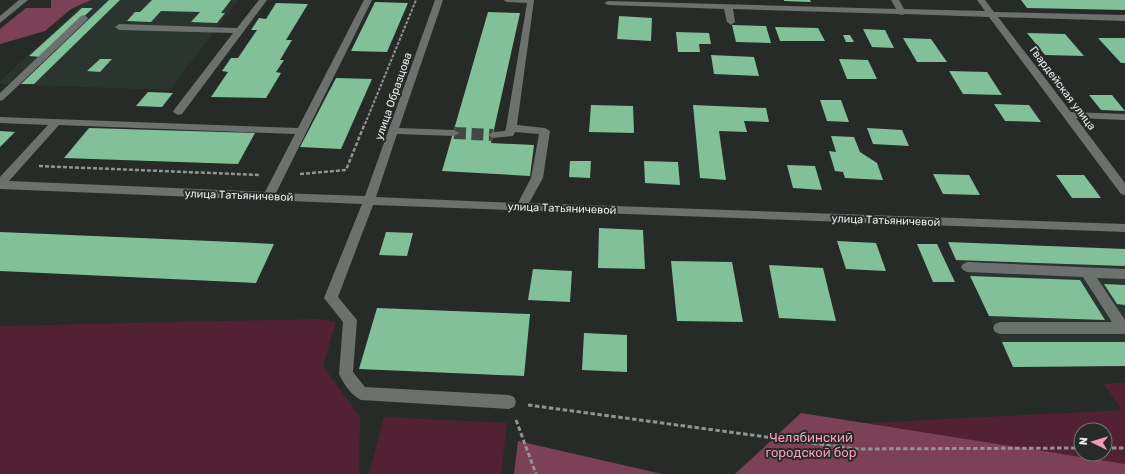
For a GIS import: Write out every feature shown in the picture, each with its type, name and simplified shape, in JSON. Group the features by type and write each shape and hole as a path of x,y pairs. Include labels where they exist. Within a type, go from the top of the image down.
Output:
{"street":[{"path":"0,20 24,0"},
{"path":"178,112 263,0"},
{"path":"269,196 368,0"},
{"name":"улица Образцова","path":"439,0 369,200 331,298 350,320 346,374 361,393 509,402"},
{"path":"493,134 509,134 511,128 532,1 507,0"},
{"path":"895,0 902,13"},
{"name":"Гвардейская улица","path":"981,0 1125,191"},
{"path":"608,3 993,16 1125,18"},
{"path":"728,7 731,22"},
{"path":"0,98 84,18"},
{"path":"119,27 240,31"},
{"path":"1068,115 1125,117"},
{"path":"0,120 302,131"},
{"path":"0,185 56,122"},
{"path":"511,128 545,131 537,178 521,207"},
{"path":"393,131 454,133"},
{"name":"улица Татьяничевой","path":"0,185 521,207 1125,228"},
{"path":"967,267 1125,274"},
{"path":"1087,272 1124,328"},
{"path":"1000,328 1124,328"}],"path":[{"path":"536,474 509,402 856,449 1073,448"},
{"path":"1113,448 1125,448"}],"shaded area":[{"path":"88,0 238,0 170,90 0,84 0,81"},
{"path":"1125,249 1125,366 1013,367 970,276 956,260"}],"green space":[{"path":"51,0 91,0 71,9 45,31 0,44 0,29 26,8 51,8"},
{"path":"317,319 336,322 323,366 360,417 359,474 0,474 0,326"},
{"name":"Челябинский городской бор","path":"1125,382 1125,474 760,474 812,426 1122,410 1104,384"},
{"name":"Челябинский городской бор","path":"801,413 1073,456 1073,462 1112,462 1125,464 1125,474 735,474"},
{"path":"384,417 507,423 501,474 369,474"},
{"path":"518,441 662,474 514,474"}],"building":[{"path":"109,0 120,0 34,84 21,84"},
{"path":"152,0 231,0 221,13 225,13 217,23 191,22 200,12 161,11 151,22 127,21 135,12 140,12"},
{"path":"810,0 811,2 784,1"},
{"path":"1021,0 1125,0 1125,10 1027,8"},
{"path":"375,2 408,3 387,52 351,51"},
{"path":"276,3 308,4 286,40 292,40 280,60 284,60 276,72 281,73 266,98 211,97 228,72 222,71 231,58 238,58 257,30 251,30 259,18 266,19"},
{"path":"82,8 93,8 41,57 29,56"},
{"path":"488,12 520,13 491,143 534,145 530,176 442,171"},
{"path":"619,16 652,18 651,41 617,39"},
{"path":"732,25 766,26 771,43 736,42"},
{"path":"775,27 818,28 825,41 780,41"},
{"path":"863,29 885,30 894,48 872,47"},
{"path":"676,32 709,33 711,44 699,44 700,52 678,52"},
{"path":"1027,33 1065,34 1084,56 1045,55"},
{"path":"843,35 850,35 854,42 846,42"},
{"path":"903,38 931,39 947,62 917,62"},
{"path":"1098,38 1125,38 1125,63 1121,63"},
{"path":"711,55 754,57 759,76 714,74"},
{"path":"100,59 112,59 100,72 87,71"},
{"path":"839,59 868,60 877,79 847,79"},
{"path":"949,71 987,72 1002,95 963,94"},
{"path":"336,78 372,79 341,149 300,147"},
{"path":"148,92 173,93 162,107 136,106"},
{"path":"1089,95 1112,95 1125,111 1101,110"},
{"path":"820,100 841,100 849,122 827,121"},
{"path":"994,104 1029,105 1041,122 1005,121"},
{"path":"591,105 633,106 634,133 589,132"},
{"path":"693,105 766,108 769,122 744,121 747,132 719,131 726,180 700,178"},
{"path":"89,128 255,133 238,164 64,158"},
{"path":"867,128 902,130 909,146 873,144"},
{"path":"0,131 15,132 0,147"},
{"path":"831,136 854,137 860,152 877,163 883,180 845,178 843,172 835,171 829,151 836,152"},
{"path":"570,161 591,161 590,178 569,177"},
{"path":"644,161 678,162 680,185 645,183"},
{"path":"787,165 815,166 822,190 793,188"},
{"path":"933,174 969,175 980,195 943,194"},
{"path":"1056,175 1084,175 1101,198 1072,198"},
{"path":"599,228 643,230 645,269 598,268"},
{"path":"0,232 274,244 256,283 0,271"},
{"path":"386,232 413,233 407,256 379,255"},
{"path":"837,241 876,243 886,271 846,269"},
{"path":"948,242 1125,249 1125,266 956,260"},
{"path":"917,244 937,244 955,282 933,282"},
{"path":"671,261 732,262 743,322 677,321"},
{"path":"769,265 823,268 836,321 779,318"},
{"path":"533,269 572,271 570,302 528,300"},
{"path":"970,276 1080,280 1105,320 989,316"},
{"path":"1104,284 1125,285 1125,305 1117,304"},
{"path":"377,308 530,314 524,376 359,369"},
{"path":"584,333 627,335 627,372 582,370"},
{"path":"1002,342 1125,342 1125,366 1013,367"}],"tunnel":[{"path":"454,133 493,135"}]}
